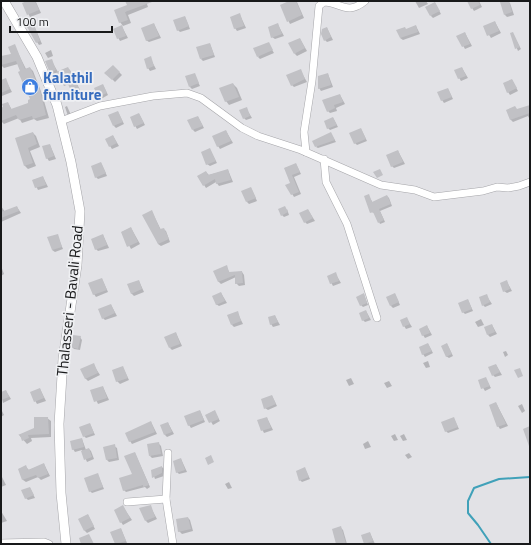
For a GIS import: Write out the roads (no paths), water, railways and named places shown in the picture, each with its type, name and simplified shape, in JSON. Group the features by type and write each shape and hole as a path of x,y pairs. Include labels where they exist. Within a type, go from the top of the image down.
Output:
{"main road":[{"name":"Thalasseri - Bavali Road","path":"4,1 37,57 57,105 71,162 80,211 77,265 63,359 59,424 61,493 66,544"}],"street":[{"path":"306,152 304,132 312,81 319,6 324,2 330,2 337,6 349,8 364,1"},
{"path":"61,121 100,106 153,96 187,93 201,98 242,128 258,136 324,159 381,185 414,190 434,197 483,191 497,187 508,188 530,182"},
{"path":"324,159 326,182 347,224 377,318"},
{"path":"168,453 166,499 173,544"},
{"path":"127,502 166,499"},
{"path":"1,543 44,542 49,544"}],"waterway":[{"path":"491,544 468,513 468,501 474,488 499,479 530,477"}],"place":[{"name":"Kalathil furniture","path":"30,87"}]}
